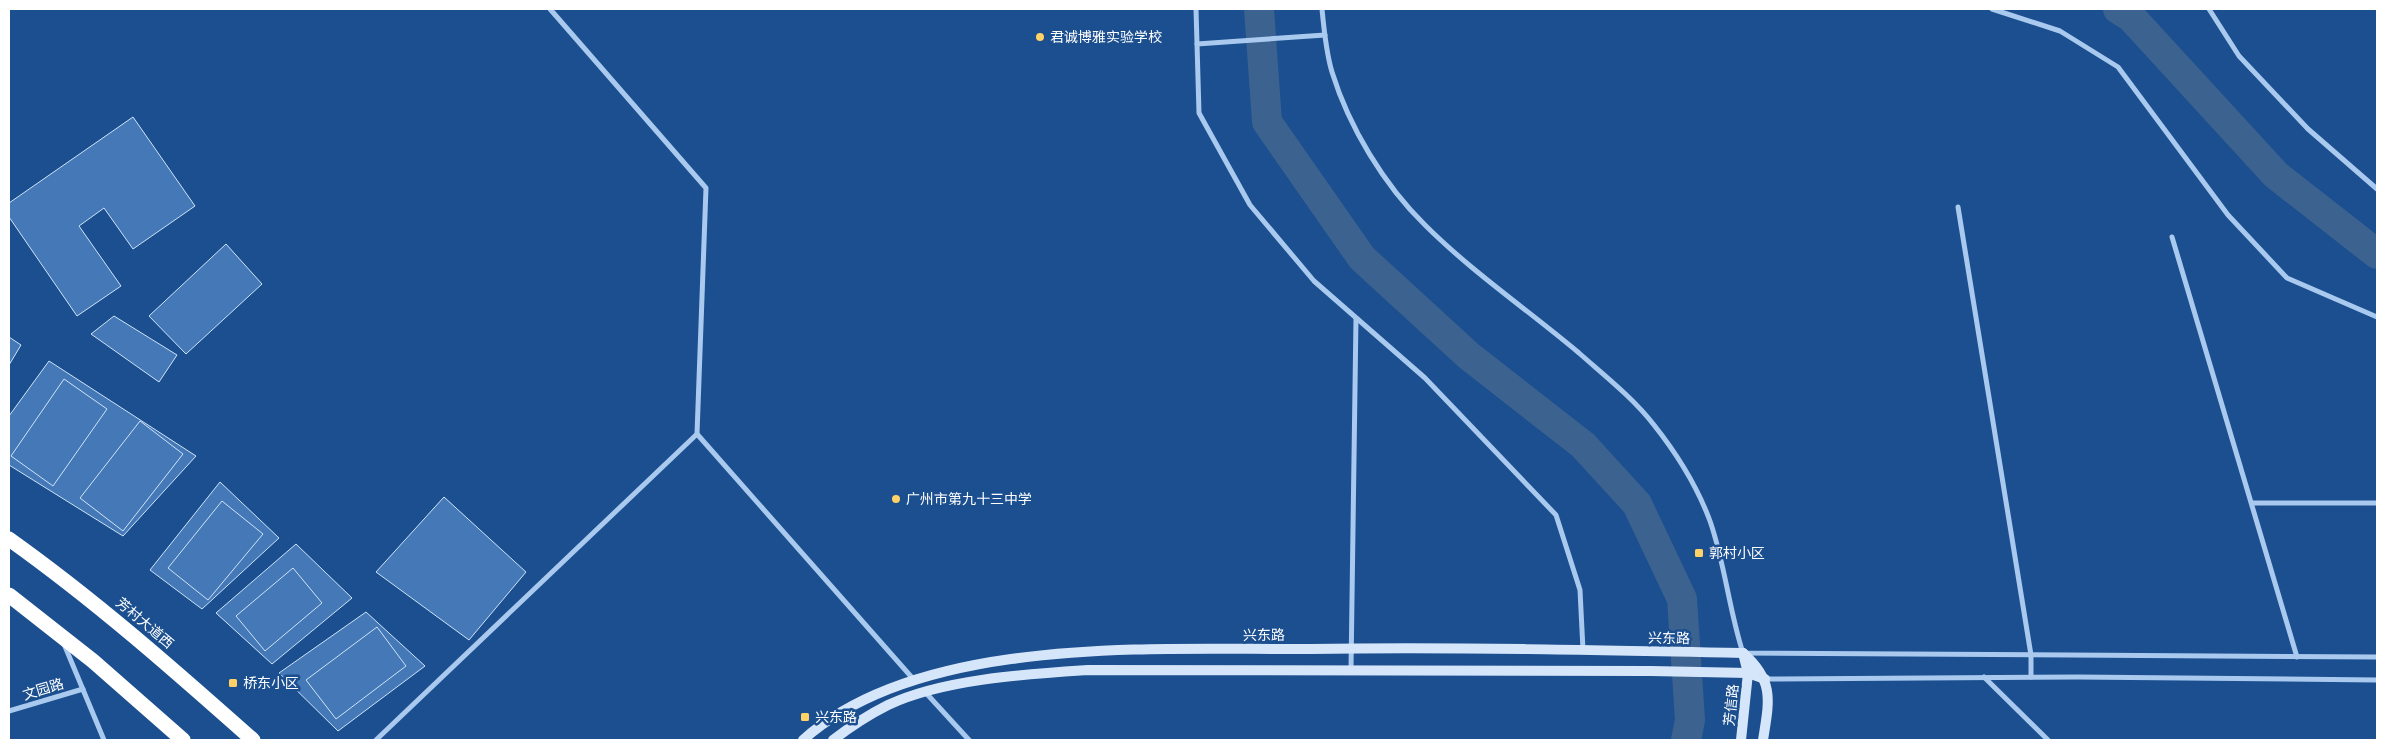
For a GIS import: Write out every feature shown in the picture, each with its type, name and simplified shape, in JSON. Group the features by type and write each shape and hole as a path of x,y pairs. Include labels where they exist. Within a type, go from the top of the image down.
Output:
{"highway":[{"name":"芳村大道西","path":"9,539 56,572 138,638 253,740"},
{"path":"9,596 100,667 184,740"}],"street":[{"path":"550,9 706,188 697,434 915,681"},
{"path":"1196,9 1200,112 1250,205 1314,281 1425,378 1556,515 1580,590 1584,651"},
{"path":"1322,9 1332,72 1357,129 1384,174 1406,204 1446,244 1625,394 1653,424 1689,475 1710,522 1731,613 1748,673"},
{"path":"1992,9 2060,31 2118,67 2228,215 2287,278 2377,318"},
{"path":"2212,10 2239,56 2308,130 2377,189"},
{"path":"1197,44 1325,35"},
{"path":"1958,207 2031,655 2031,677"},
{"path":"2172,237 2297,657"},
{"path":"1351,669 1356,318"},
{"path":"376,740 697,434"},
{"path":"2252,503 2377,503"},
{"path":"61,636 104,740"},
{"name":"兴东路","path":"803,740 852,705 877,693 915,681 1010,659 1049,655 1145,650 1351,648 1743,653"},
{"path":"1743,653 2377,657"},
{"path":"1743,653 1758,667 1765,679 1768,708 1763,740"},
{"path":"832,740 856,722 889,705 926,693 1017,675 1088,670 1651,671 1748,673 1765,679 2031,677 2377,680"},
{"name":"芳信路","path":"1741,740 1748,673"},
{"path":"1984,677 2048,740"},
{"name":"文园路","path":"9,711 83,689"},
{"path":"926,693 969,740"}],"building":[{"path":"133,117 195,206 133,249 104,208 79,226 121,286 77,316 9,217 9,203"},
{"path":"226,244 262,284 186,354 149,316"},
{"path":"114,316 177,355 159,382 91,334"},
{"path":"9,337 21,345 9,365"},
{"path":"49,361 196,456 123,536 9,465 9,416"},
{"path":"64,379 107,409 53,486 11,456"},
{"path":"140,421 183,454 123,531 80,498"},
{"path":"220,482 279,538 202,609 150,570"},
{"path":"444,497 526,572 469,640 376,572"},
{"path":"222,501 263,534 208,600 168,568"},
{"path":"296,544 352,598 272,664 216,613"},
{"path":"293,568 322,603 265,651 236,616"},
{"path":"366,612 425,666 338,731 279,673"},
{"path":"377,627 406,666 336,719 306,680"}],"waterway":[{"path":"1259,9 1267,122 1362,258 1469,356 1583,445 1637,504 1682,599 1690,720 1686,740"},
{"path":"2118,9 2131,17 2276,175 2377,254"}],"place":[{"name":"君诚博雅实验学校","path":"1040,37"},
{"name":"广州市第九十三中学","path":"896,499"},
{"name":"郭村小区","path":"1699,553"},
{"name":"桥东小区","path":"233,683"},
{"name":"兴东路","path":"805,717"}]}
